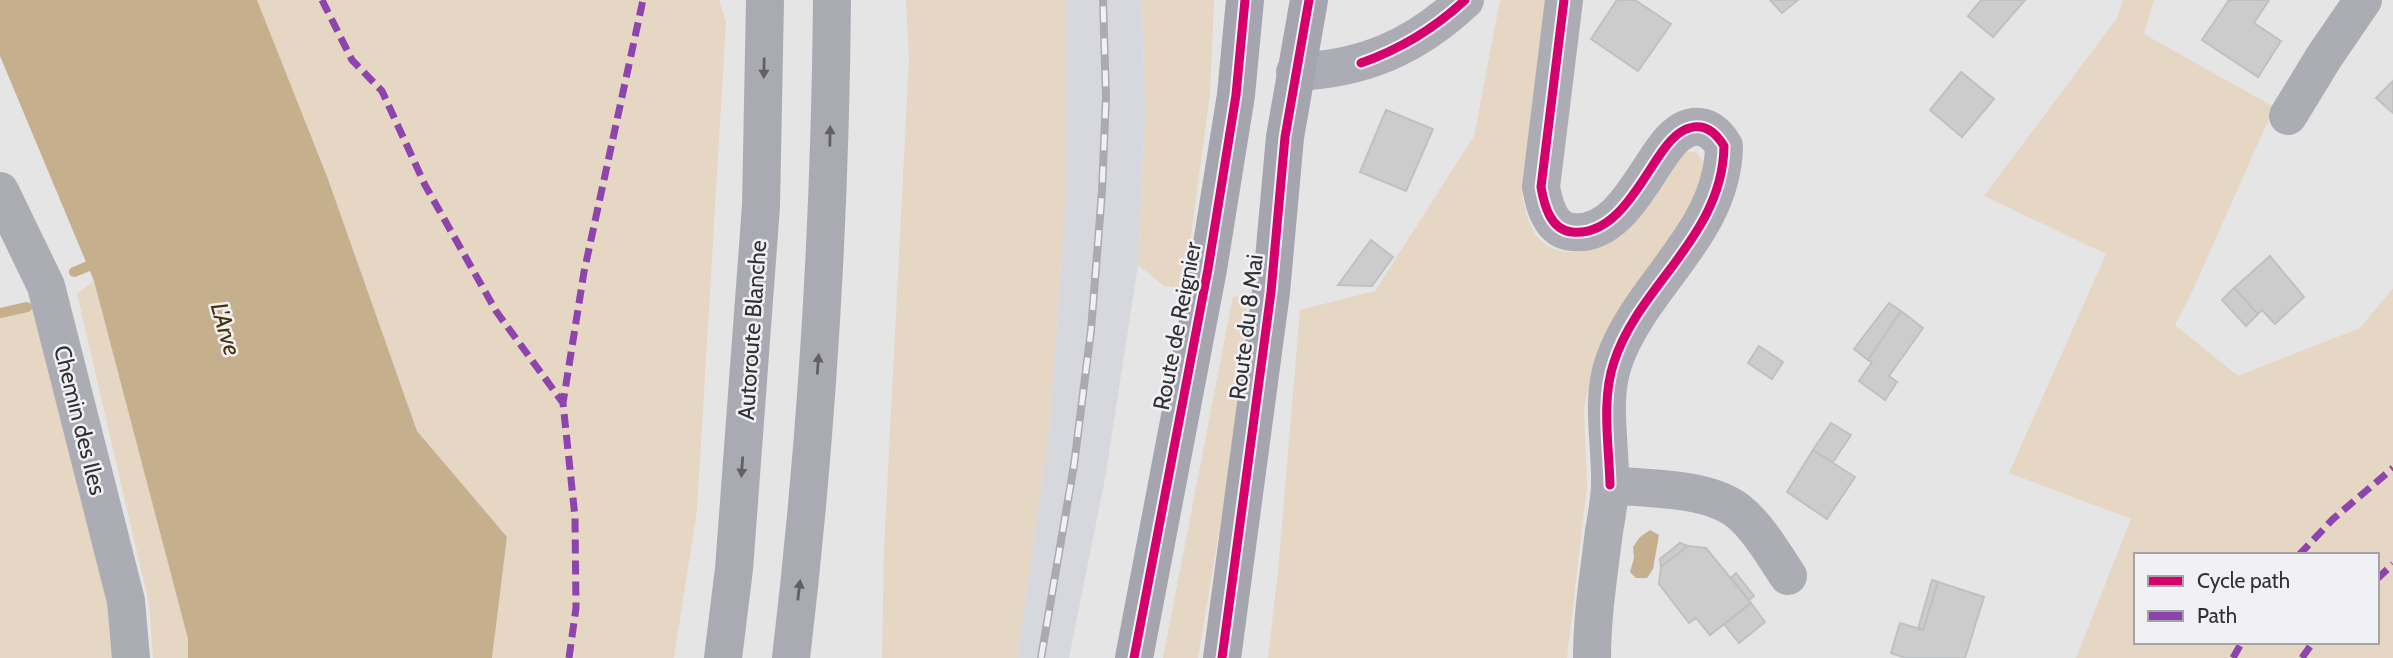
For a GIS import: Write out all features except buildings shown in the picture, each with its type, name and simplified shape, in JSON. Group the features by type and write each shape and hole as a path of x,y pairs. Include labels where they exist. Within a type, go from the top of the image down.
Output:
{"highway":[{"name":"Autoroute Blanche","path":"723,658 734,569 761,205 765,0"},
{"path":"791,658 809,481 828,222 832,0"}],"main road":[{"name":"Route de Reignier","path":"1134,658 1215,229 1236,95 1245,0"},
{"name":"Route du 8 Mai","path":"1222,658 1269,316 1285,137 1309,0"}],"street":[{"path":"1295,72 1347,67 1388,53 1432,28 1465,0"},
{"path":"1564,0 1541,187 1547,209 1557,225 1566,232 1586,232 1610,220 1643,184 1664,148 1689,127 1701,127 1711,131 1724,146 1720,179 1705,216 1686,249 1643,308 1614,361 1608,411 1611,485 1592,626 1592,658"},
{"path":"2288,116 2363,0"},
{"name":"Chemin des Iles","path":"0,191 46,286 126,601 131,658"},
{"path":"1611,485 1697,494 1737,510 1756,528 1788,576"}],"shaded area":[{"path":"257,0 719,0 726,22 697,510 674,658 492,658 507,537 417,431 328,179"},
{"path":"906,0 1065,0 1065,202 1050,422 1017,658 882,658 884,548 909,59"},
{"path":"1065,0 1142,0 1145,114 1138,265 1105,479 1069,658 1017,658 1050,422 1065,202"},
{"path":"1142,0 1214,0 1210,94 1184,288 1164,286 1138,265 1145,114"},
{"path":"1500,0 1548,0 1522,197 1527,218 1536,235 1544,243 1552,248 1573,252 1605,243 1684,152 1696,152 1705,164 1697,194 1596,356 1584,408 1587,486 1567,658 1268,658 1300,310 1375,291 1474,136"},
{"path":"2123,0 2154,0 2144,34 2274,107 2175,325 2238,376 2360,328 2393,288 2393,658 2076,658 2131,519 2009,473 2106,254 1984,196 2117,18"},
{"path":"94,281 188,639 188,658 153,658 149,604 77,294"},
{"path":"1233,296 1248,299 1232,455 1198,658 1163,658"},
{"path":"35,303 111,594 115,658 0,658 0,311"}],"water":[{"name":"L'Arve","path":"0,0 257,0 328,179 417,431 507,537 492,658 188,658 188,639 94,281 0,56"},
{"path":"1650,530 1659,535 1653,569 1647,578 1636,578 1630,572 1634,558 1633,547 1640,537"}],"waterway":[{"path":"74,272 101,261"},
{"path":"0,313 27,307"}],"railway":[{"path":"1041,658 1074,465 1091,330 1106,97 1103,0"}],"marked path":[{"path":"322,0 352,60 382,91 425,185 496,311 563,403"},
{"path":"569,658 576,608 575,517 563,403 584,272 643,0"},
{"path":"2301,553 2333,519 2393,468"},
{"path":"2379,577 2393,564"},
{"path":"2233,658 2241,644"},
{"path":"2302,658 2312,644"}],"cycle path":[{"path":"1134,658 1208,269 1236,95 1245,0"},
{"path":"1222,658 1271,292 1285,137 1309,0"},
{"path":"1361,63 1416,37 1465,0"},
{"path":"1564,0 1541,187 1546,208 1558,227 1572,232 1588,231 1615,216 1671,140 1686,129 1702,127 1710,130 1724,146 1720,178 1710,207 1695,234 1641,309 1614,362 1607,407 1610,485"}]}
